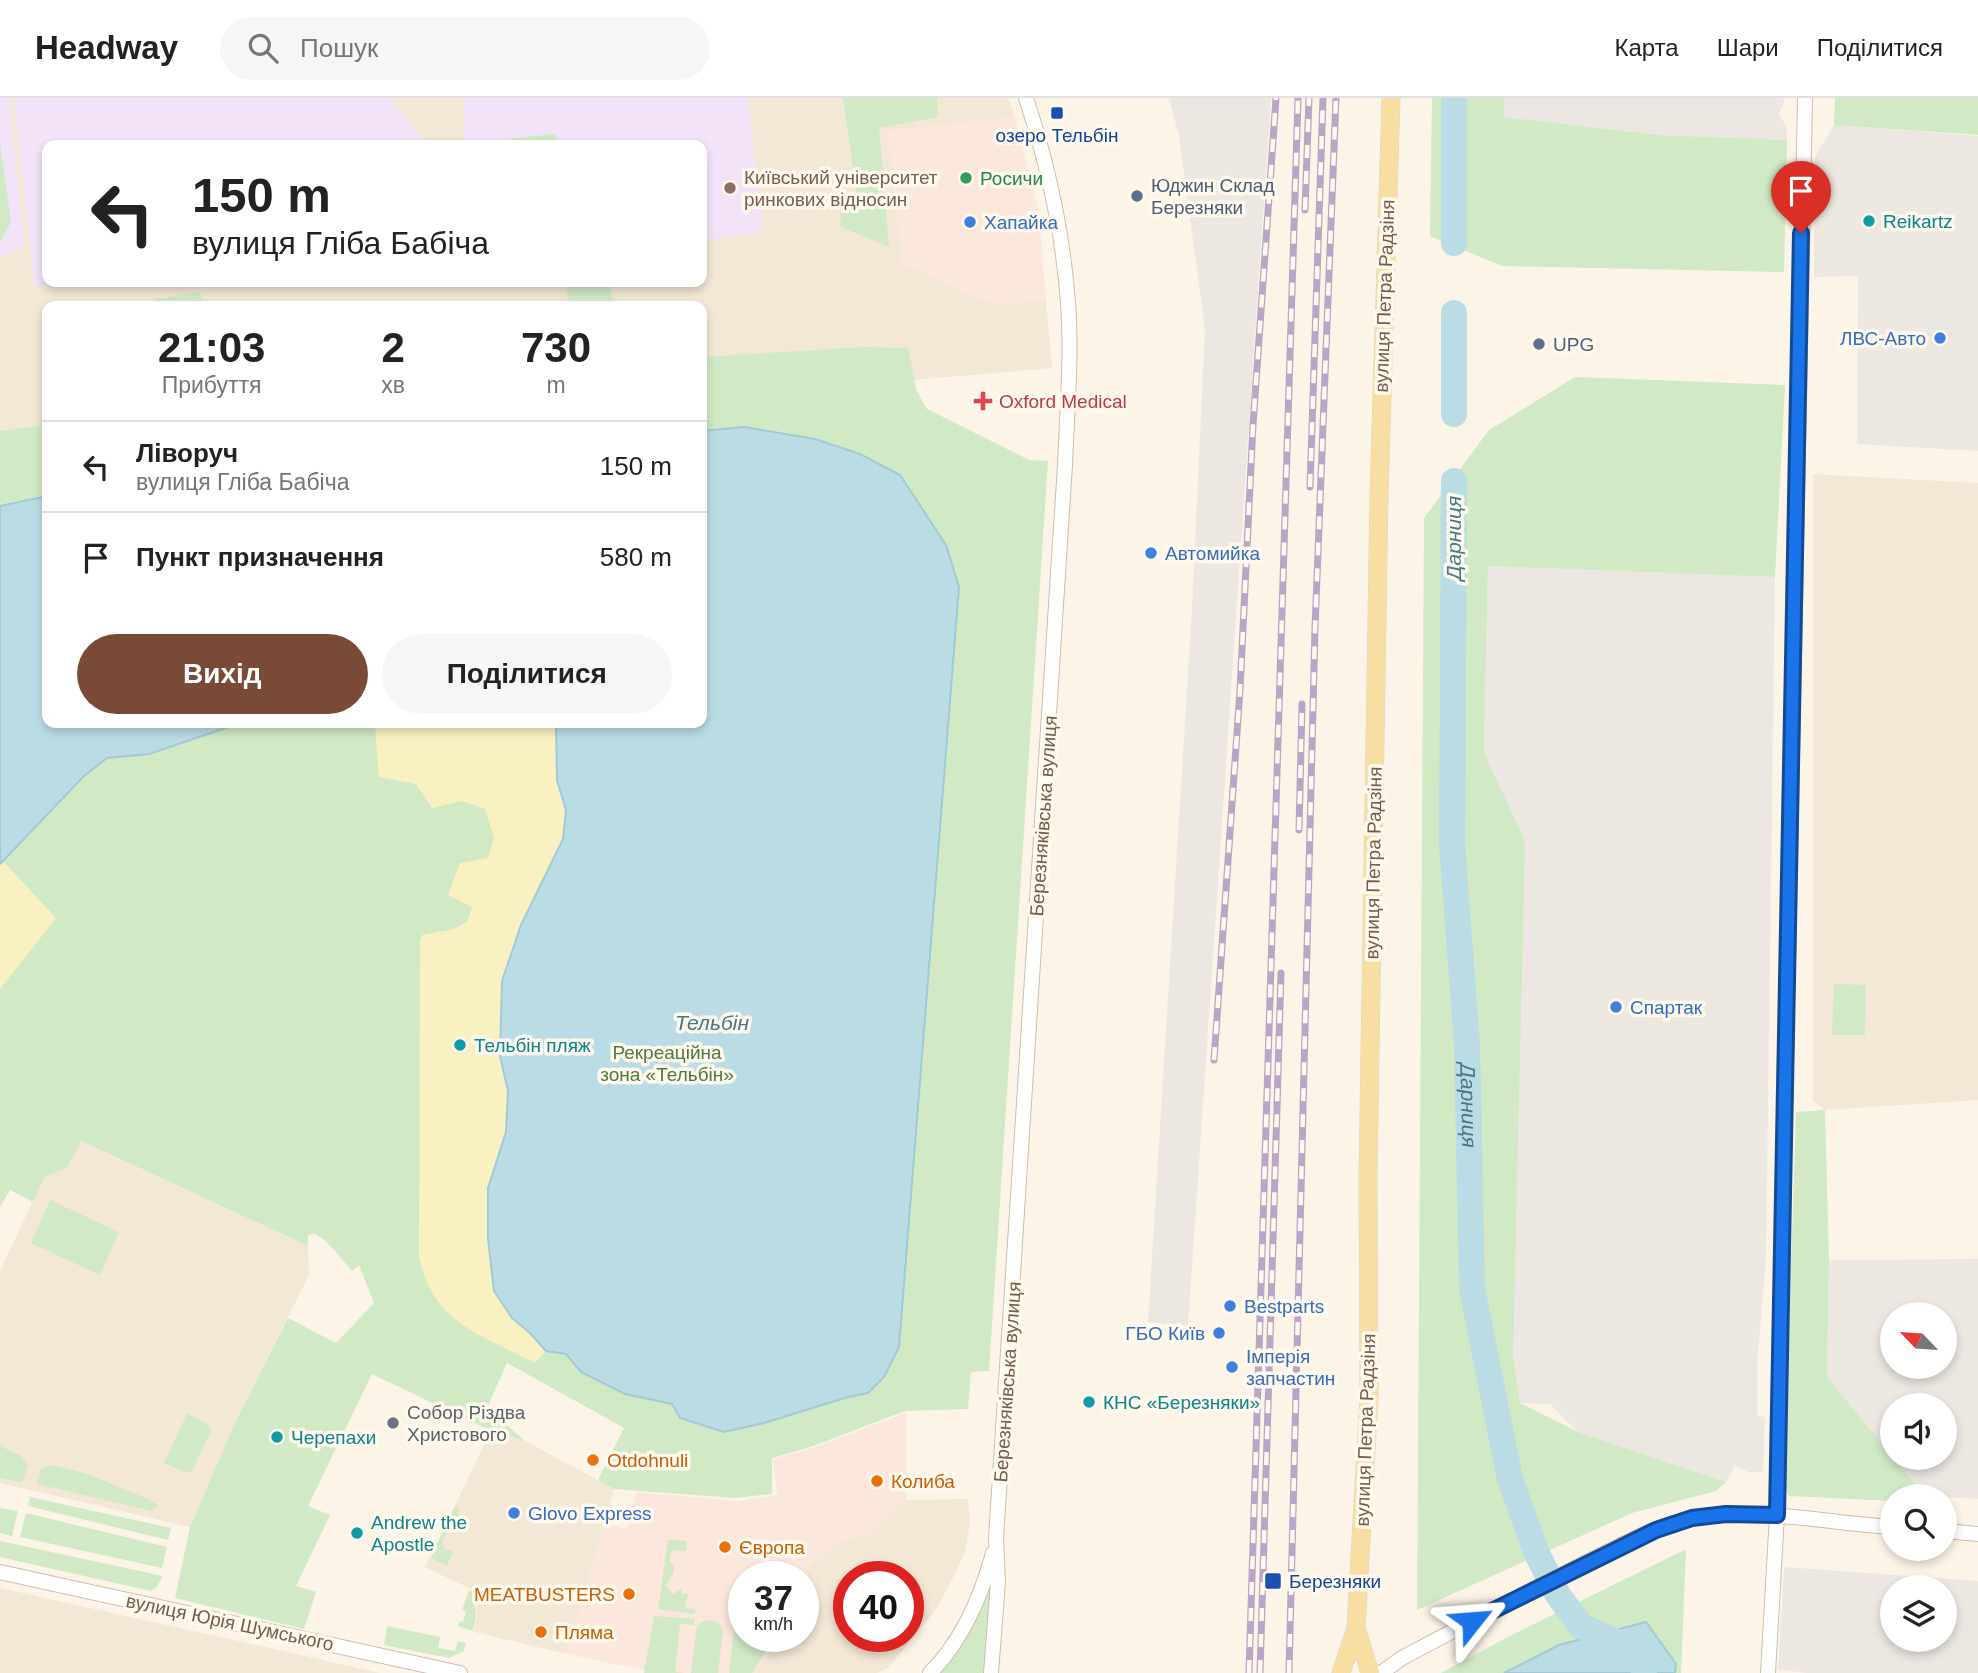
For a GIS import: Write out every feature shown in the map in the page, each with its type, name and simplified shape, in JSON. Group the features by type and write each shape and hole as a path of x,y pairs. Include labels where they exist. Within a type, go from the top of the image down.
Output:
{"main road":[{"name":"вулиця Петра Радзіня","path":"1341,1673 1356,1628 1369,1397 1368,1176 1378,495 1391,98"},
{"name":"вулиця Петра Радзіня","path":"1356,1628 1370,1673"}],"street":[{"name":"Березняківська вулиця","path":"991,1673 998,1582 996,1538 1063,488 1069,345 1069,306 1059,219 1026,98"},
{"path":"1768,1673 1777,1515 1805,98"},
{"path":"1381,1673 1402,1658 1595,1558 1656,1530 1692,1518 1726,1514 1777,1515 1880,1526"},
{"path":"1957,1532 1978,1534"},
{"name":"Березняківська вулиця","path":"930,1673 955,1643 976,1603 996,1538"},
{"name":"вулиця Юрія Шумського","path":"0,1572 460,1673"}],"shaded area":[{"path":"0,98 1008,98 1015,117 887,131 903,263 994,304 1046,300 1052,368 707,398 707,301 42,301 42,455 0,460"},
{"path":"0,98 10,98 24,247 0,257"},
{"path":"14,98 390,98 424,140 42,140 42,285 34,286"},
{"name":"Київський університет ринкових відносин","path":"464,98 748,98 763,232 707,240 707,140 464,139"},
{"path":"1169,98 1271,98 1188,1326 1148,1322 1192,608 1205,329 1179,136"},
{"path":"1504,98 1785,98 1779,114 1787,128 1787,140 1659,135 1504,117"},
{"path":"1015,117 1039,212 1046,300 994,304 903,263 887,131"},
{"path":"1834,125 1978,136 1978,451 1857,444 1858,276 1814,277 1815,157"},
{"path":"1813,474 1978,483 1978,1100 1825,1110 1813,1101"},
{"path":"1488,566 1775,577 1766,1257 1757,1364 1757,1416 1765,1417 1763,1472 1748,1472 1735,1465 1726,1482 1578,1432 1550,1404 1520,1403 1513,1355 1484,753"},
{"path":"80,1141 308,1246 309,1275 234,1425 190,1527 0,1483 0,1271 45,1175 67,1168"},
{"path":"1978,1259 1978,1499 1957,1498 1957,1484 1915,1484 1904,1470 1957,1470 1957,1393 1880,1393 1880,1441 1827,1377 1829,1260"},
{"path":"906,1413 906,1500 869,1535 840,1541 815,1561 728,1561 728,1652 768,1652 756,1673 657,1673 567,1654 604,1523 626,1529 636,1492 738,1501 777,1495 773,1459 810,1449"},
{"path":"491,1431 524,1440 614,1489 567,1654 474,1632 477,1616 475,1591 425,1567"},
{"path":"968,1499 970,1522 965,1552 935,1611 924,1624 924,1561 833,1561 833,1652 901,1652 889,1667 877,1673 756,1673 768,1652 819,1652 819,1561 815,1561 840,1541 869,1535 906,1500"},
{"path":"1784,1567 1895,1575 1880,1575 1880,1652 1957,1652 1957,1579 1978,1581 1978,1673 1806,1673 1778,1669"},
{"path":"0,1588 292,1653 380,1673 0,1673"}],"green space":[{"path":"843,98 937,98 938,117 879,128 889,247 841,227 840,213 859,207"},
{"path":"1432,98 1504,98 1504,117 1659,135 1787,140 1784,272 1502,266 1430,236"},
{"path":"1835,98 1978,98 1978,135 1834,125"},
{"path":"555,134 556,140 510,140"},
{"path":"0,143 11,222 0,242"},
{"path":"567,287 611,287 612,301 568,301"},
{"path":"200,292 202,301 153,301"},
{"name":"Рекреаційна зона «Тельбін»","path":"862,347 908,348 916,389 927,409 1029,460 1048,461 989,1371 971,1372 968,1409 905,1411 808,1448 772,1458 772,1494 735,1498 614,1489 598,1480 624,1428 507,1363 487,1408 524,1440 491,1431 372,1374 308,1506 330,1515 296,1586 316,1592 304,1629 175,1598 190,1527 234,1425 288,1318 336,1343 374,1303 359,1265 352,1271 326,1241 315,1234 308,1235 308,1246 81,1141 67,1168 45,1176 33,1202 10,1190 0,1207 0,431 42,426 42,728 707,728 707,357"},
{"path":"1575,377 1785,385 1775,577 1488,566 1484,753 1525,841 1513,1355 1520,1403 1578,1432 1726,1482 1716,1491 1632,1513 1417,1610 1424,518 1489,430"},
{"path":"1834,984 1866,985 1865,1035 1832,1035"},
{"path":"1825,1110 1829,1260 1827,1377 1880,1441 1880,1470 1904,1470 1915,1484 1880,1484 1880,1500 1789,1496 1784,1488 1796,1112"},
{"path":"50,1200 119,1232 100,1275 31,1243"},
{"path":"187,1414 208,1424 211,1430 192,1471 186,1473 164,1463"},
{"path":"0,1446 21,1456 28,1465 22,1483 0,1478"},
{"path":"52,1465 87,1474 158,1505 152,1511 37,1484 41,1469"},
{"path":"30,1497 171,1528 168,1540 28,1506"},
{"path":"456,1505 459,1508 457,1529 449,1531 442,1539 444,1549 453,1551 447,1566 431,1558"},
{"path":"0,1508 18,1511 12,1536 0,1533"},
{"path":"26,1513 167,1547 162,1568 20,1537"},
{"path":"668,1540 687,1541 686,1551 675,1550 671,1553 669,1561 674,1565 674,1572 666,1585 673,1594 681,1589 682,1594 688,1594 685,1608 696,1609 694,1614 658,1609"},
{"path":"0,1541 163,1576 151,1591 0,1557"},
{"path":"1686,1549 1681,1673 1675,1673 1676,1664 1559,1645 1504,1673 1441,1673 1508,1637"},
{"path":"989,1588 993,1588 986,1673 939,1673"},
{"path":"469,1590 473,1592 476,1616 473,1631 458,1626 460,1621 463,1622 466,1612 462,1610"},
{"path":"654,1616 695,1619 694,1625 680,1624 675,1672 685,1673 644,1673"},
{"path":"705,1620 718,1622 723,1630 718,1673 691,1673 697,1626"},
{"path":"387,1626 440,1637 438,1648 455,1651 458,1641 466,1643 464,1651 449,1658 384,1645"},
{"path":"731,1652 765,1652 752,1673 729,1673"}],"sand":[{"name":"Тельбін пляж","path":"375,728 556,728 557,780 566,810 563,839 550,864 501,1034 500,1056 508,1091 506,1132 488,1188 488,1239 512,1318 546,1351 535,1363 461,1324 435,1297 425,1278 419,1256 420,942 422,935 454,929 467,922 472,907 448,895 460,863 488,858 494,838 485,809 462,801 432,808 416,784 379,777"},
{"path":"3,861 56,918 0,989 0,864"}],"water":[{"name":"Тельбін","path":"744,427 815,439 860,454 900,475 946,545 959,587 899,1347 884,1377 868,1393 724,1432 680,1418 672,1404 625,1394 581,1372 566,1354 546,1351 512,1318 494,1291 488,1239 488,1188 506,1132 508,1091 500,1056 502,981 521,925 563,839 566,810 557,780 556,728 707,728 707,431"},
{"path":"42,497 42,728 225,728 149,754 107,758 84,776 0,864 0,506"},
{"path":"1646,1622 1676,1664 1675,1673 1504,1673 1559,1645"}],"waterway":[{"name":"Дарниця","path":"1454,98 1454,243"},
{"name":"Дарниця","path":"1454,313 1454,414"},
{"name":"Дарниця","path":"1454,481 1452,844 1467,1045 1472,1288 1510,1479 1537,1554 1558,1595 1581,1626 1622,1645 1643,1665 1644,1673"}],"railway":[{"path":"1214,1060 1240,690 1253,425 1276,98"},
{"path":"1249,1673 1298,98"},
{"path":"1305,210 1309,98"},
{"path":"1310,487 1323,98"},
{"path":"1289,1673 1315,628 1336,98"},
{"path":"1299,830 1302,704"},
{"path":"1260,1673 1281,973"}],"place":[{"name":"озеро Тельбін","path":"1057,113"},
{"name":"Росичи","path":"966,178"},
{"name":"Київський університет ринкових відносин","path":"730,188"},
{"name":"Юджин Склад Березняки","path":"1137,196"},
{"name":"Reikartz","path":"1869,221"},
{"name":"Хапайка","path":"970,222"},
{"name":"ЛВС-Авто","path":"1940,338"},
{"name":"UPG","path":"1539,344"},
{"name":"Oxford Medical","path":"983,401"},
{"name":"Автомийка","path":"1151,553"},
{"name":"Спартак","path":"1616,1007"},
{"name":"Тельбін пляж","path":"460,1045"},
{"name":"Bestparts","path":"1230,1306"},
{"name":"ГБО Київ","path":"1219,1333"},
{"name":"Імперія запчастин","path":"1232,1367"},
{"name":"КНС «Березняки»","path":"1089,1402"},
{"name":"Собор Різдва Христового","path":"393,1423"},
{"name":"Черепахи","path":"277,1437"},
{"name":"Otdohnuli","path":"593,1460"},
{"name":"Колиба","path":"877,1481"},
{"name":"Glovo Express","path":"514,1513"},
{"name":"Andrew the Apostle","path":"357,1533"},
{"name":"Європа","path":"725,1547"},
{"name":"Березняки","path":"1273,1581"},
{"name":"MEATBUSTERS","path":"629,1594"},
{"name":"Пляма","path":"541,1632"}],"route":[{"path":"1472,1621 1656,1530 1692,1518 1726,1514 1777,1515 1801,233"}]}
